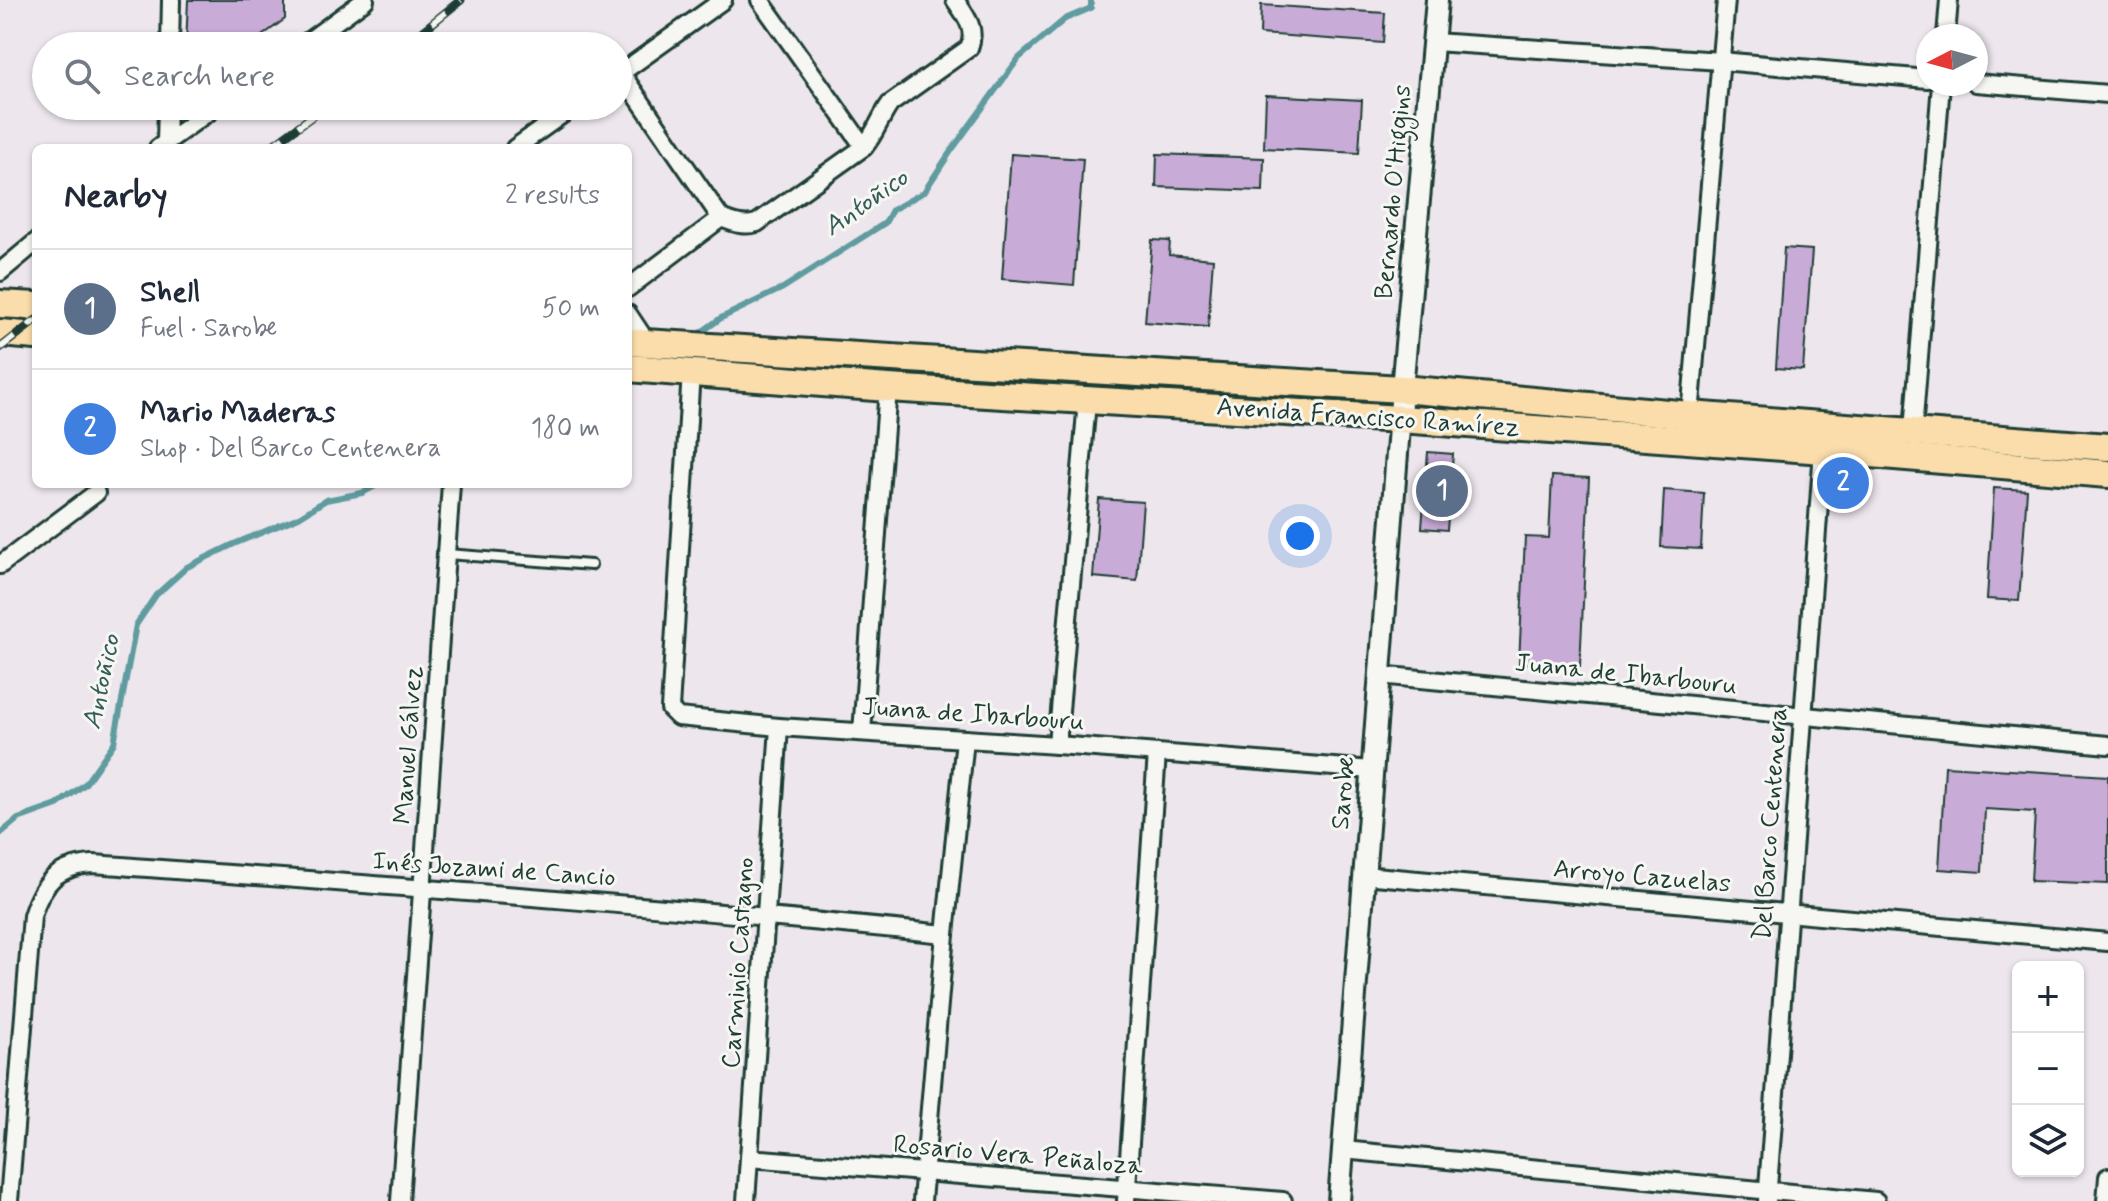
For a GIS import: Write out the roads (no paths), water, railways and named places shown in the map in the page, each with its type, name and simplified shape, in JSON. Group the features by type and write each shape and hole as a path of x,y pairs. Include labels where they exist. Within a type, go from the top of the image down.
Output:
{"main road":[{"path":"0,304 32,306"},
{"path":"0,333 32,336"},
{"name":"Avenida Francisco Ramírez","path":"638,343 1402,389 2108,447"},
{"name":"Avenida Francisco Ramírez","path":"632,368 888,388 1400,419 2108,474"}],"street":[{"path":"170,32 171,0"},
{"path":"321,32 365,0"},
{"path":"632,65 723,0"},
{"path":"760,0 864,147"},
{"name":"Bernardo O'Higgins","path":"1402,389 1437,0"},
{"path":"1690,415 1726,0"},
{"path":"1947,24 1949,0"},
{"path":"632,92 721,218 737,224 757,223 864,147 890,104 969,48 974,36 960,2"},
{"path":"1434,42 1721,61 1916,78"},
{"path":"1988,84 2108,94"},
{"path":"1913,431 1940,96"},
{"path":"162,144 165,120"},
{"path":"163,144 197,120"},
{"path":"521,144 554,120"},
{"path":"632,285 721,218"},
{"path":"0,272 32,245"},
{"name":"Juana de Ibarbouru","path":"691,372 670,709 678,717 1372,770"},
{"path":"862,732 888,388"},
{"name":"Sarobe","path":"1339,1201 1402,389"},
{"path":"1057,745 1087,401"},
{"name":"Del Barco Centenera","path":"1767,1196 1823,450"},
{"name":"Manuel Gálvez","path":"400,1201 451,488"},
{"path":"0,565 96,493"},
{"name":"Juana de Ibarbouru","path":"1379,675 2108,745"},
{"name":"Carminio Castagno","path":"746,1201 779,727"},
{"path":"922,1201 965,739"},
{"path":"1127,1195 1157,753"},
{"name":"Inés Jozami de Cancio","path":"9,1201 32,916 46,884 74,865 767,916 945,934"},
{"name":"Arroyo Cazuelas","path":"1363,875 2108,942"},
{"path":"1343,1150 1767,1196 1876,1201"},
{"name":"Rosario Vera Peñaloza","path":"749,1158 1127,1195 1283,1201"},
{"path":"2106,1201 2108,1177"}],"lane":[{"path":"447,554 591,565"}],"waterway":[{"name":"Antoñico","path":"696,336 721,318 783,288 885,223 892,210 924,192 1019,58 1065,19 1091,8 1091,0"},
{"name":"Antoñico","path":"0,834 18,819 57,805 85,784 114,743 136,625 156,595 187,567 299,517 326,500 362,493 371,488"}],"railway":[{"path":"421,32 461,0"},
{"path":"274,144 307,120"},
{"path":"0,348 32,323"}],"place":[{"name":"Mario Maderas","path":"1843,483"},
{"name":"Shell","path":"1442,491"}]}
